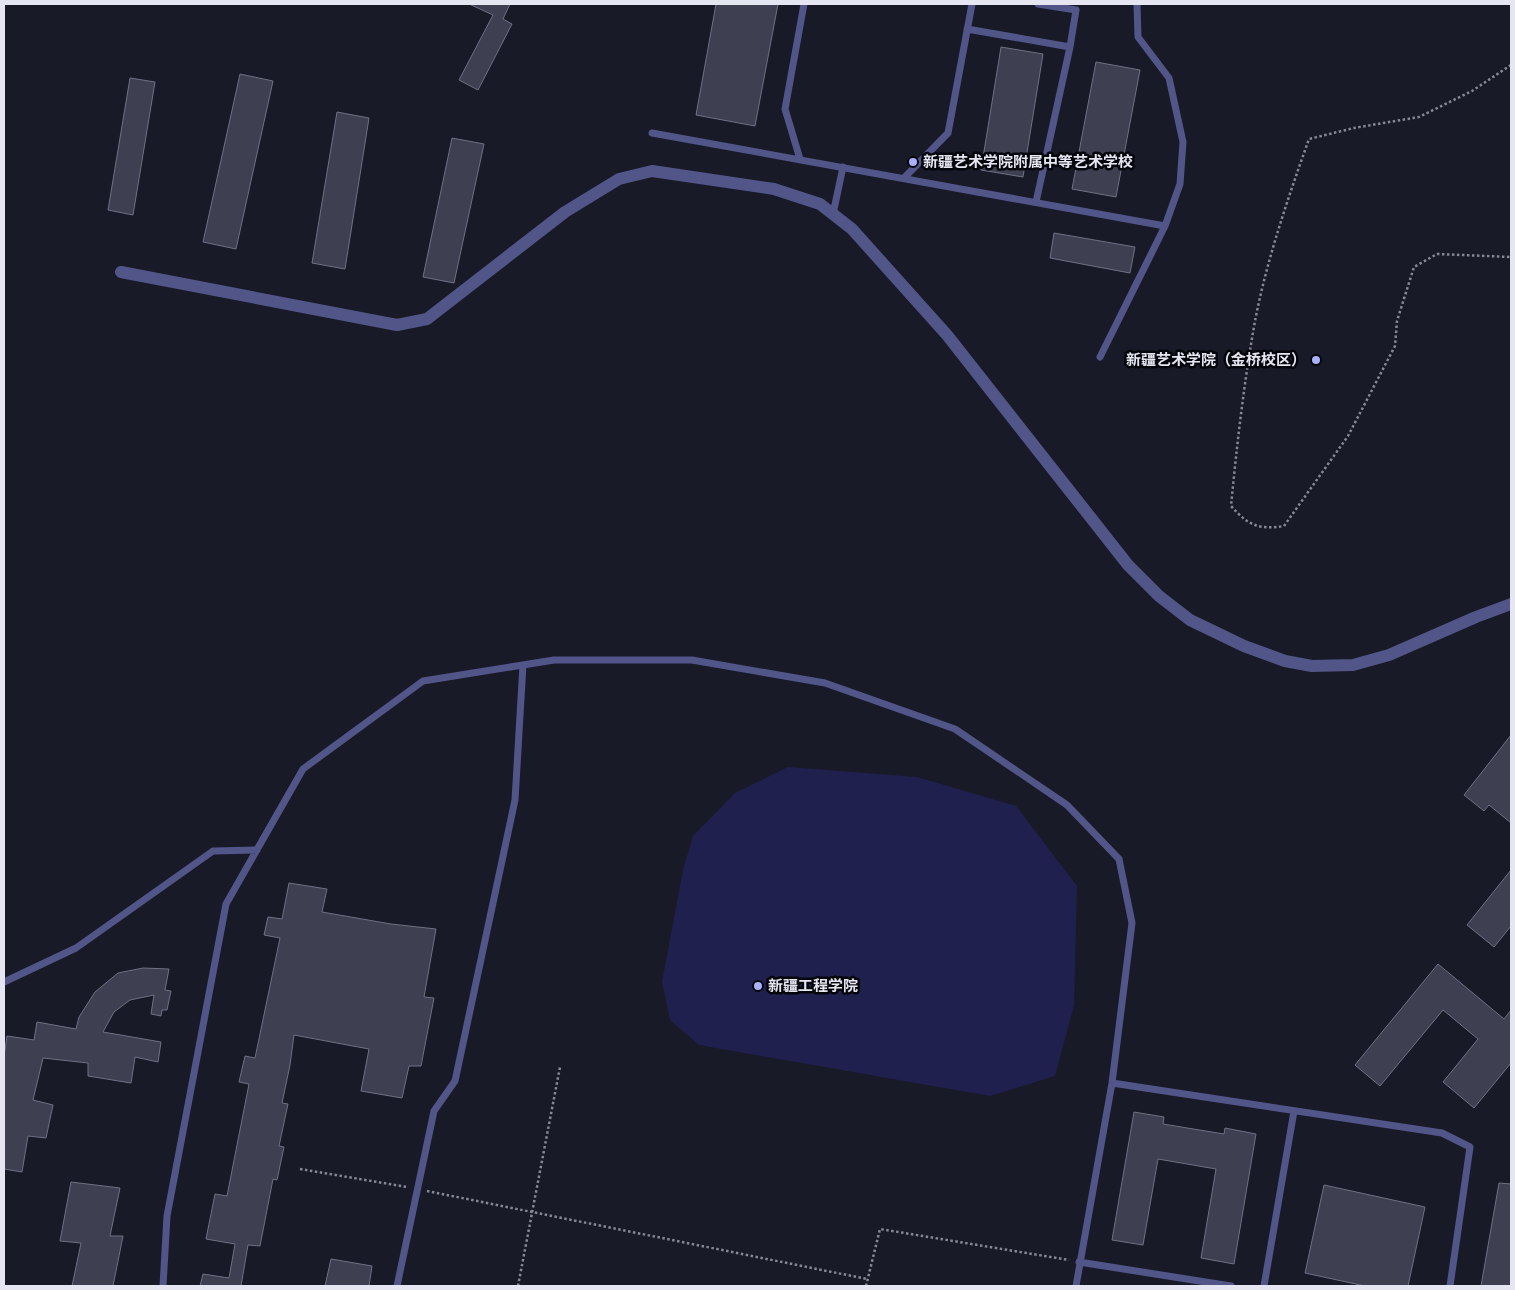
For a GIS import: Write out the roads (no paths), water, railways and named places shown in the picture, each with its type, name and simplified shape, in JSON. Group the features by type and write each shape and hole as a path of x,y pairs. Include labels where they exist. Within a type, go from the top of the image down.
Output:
{"street":[{"path":"121,272 397,326 427,319 565,212 618,179 652,171 774,189 820,204 852,229 948,335 1128,565 1159,596 1190,620 1244,646 1285,661 1312,666 1353,665 1389,655 1476,617 1511,604"}],"lane":[{"path":"800,160 784,109 804,4"},
{"path":"904,178 948,134 972,4"},
{"path":"1036,202 1070,47 1076,10 1038,4"},
{"path":"1100,357 1165,226 1180,184 1183,142 1169,78 1138,38 1137,4"},
{"path":"967,29 1070,47"},
{"path":"652,133 1165,226"},
{"path":"833,214 843,167"},
{"path":"163,1286 167,1216 226,904 303,769 423,681 554,660 692,660 826,683 954,729 1067,805 1119,859 1132,923 1112,1083 1076,1286"},
{"path":"397,1286 434,1111 455,1081 516,800 523,665"},
{"path":"4,982 76,948 213,851 257,850"},
{"path":"1112,1083 1442,1134 1470,1147 1450,1286"},
{"path":"1264,1286 1294,1111"},
{"path":"1079,1262 1232,1286"}],"place":[{"name":"新疆艺术学院附属中等艺术学校","path":"913,162"},
{"name":"新疆艺术学院（金桥校区）","path":"1316,360"},
{"name":"新疆工程学院","path":"758,986"}]}
